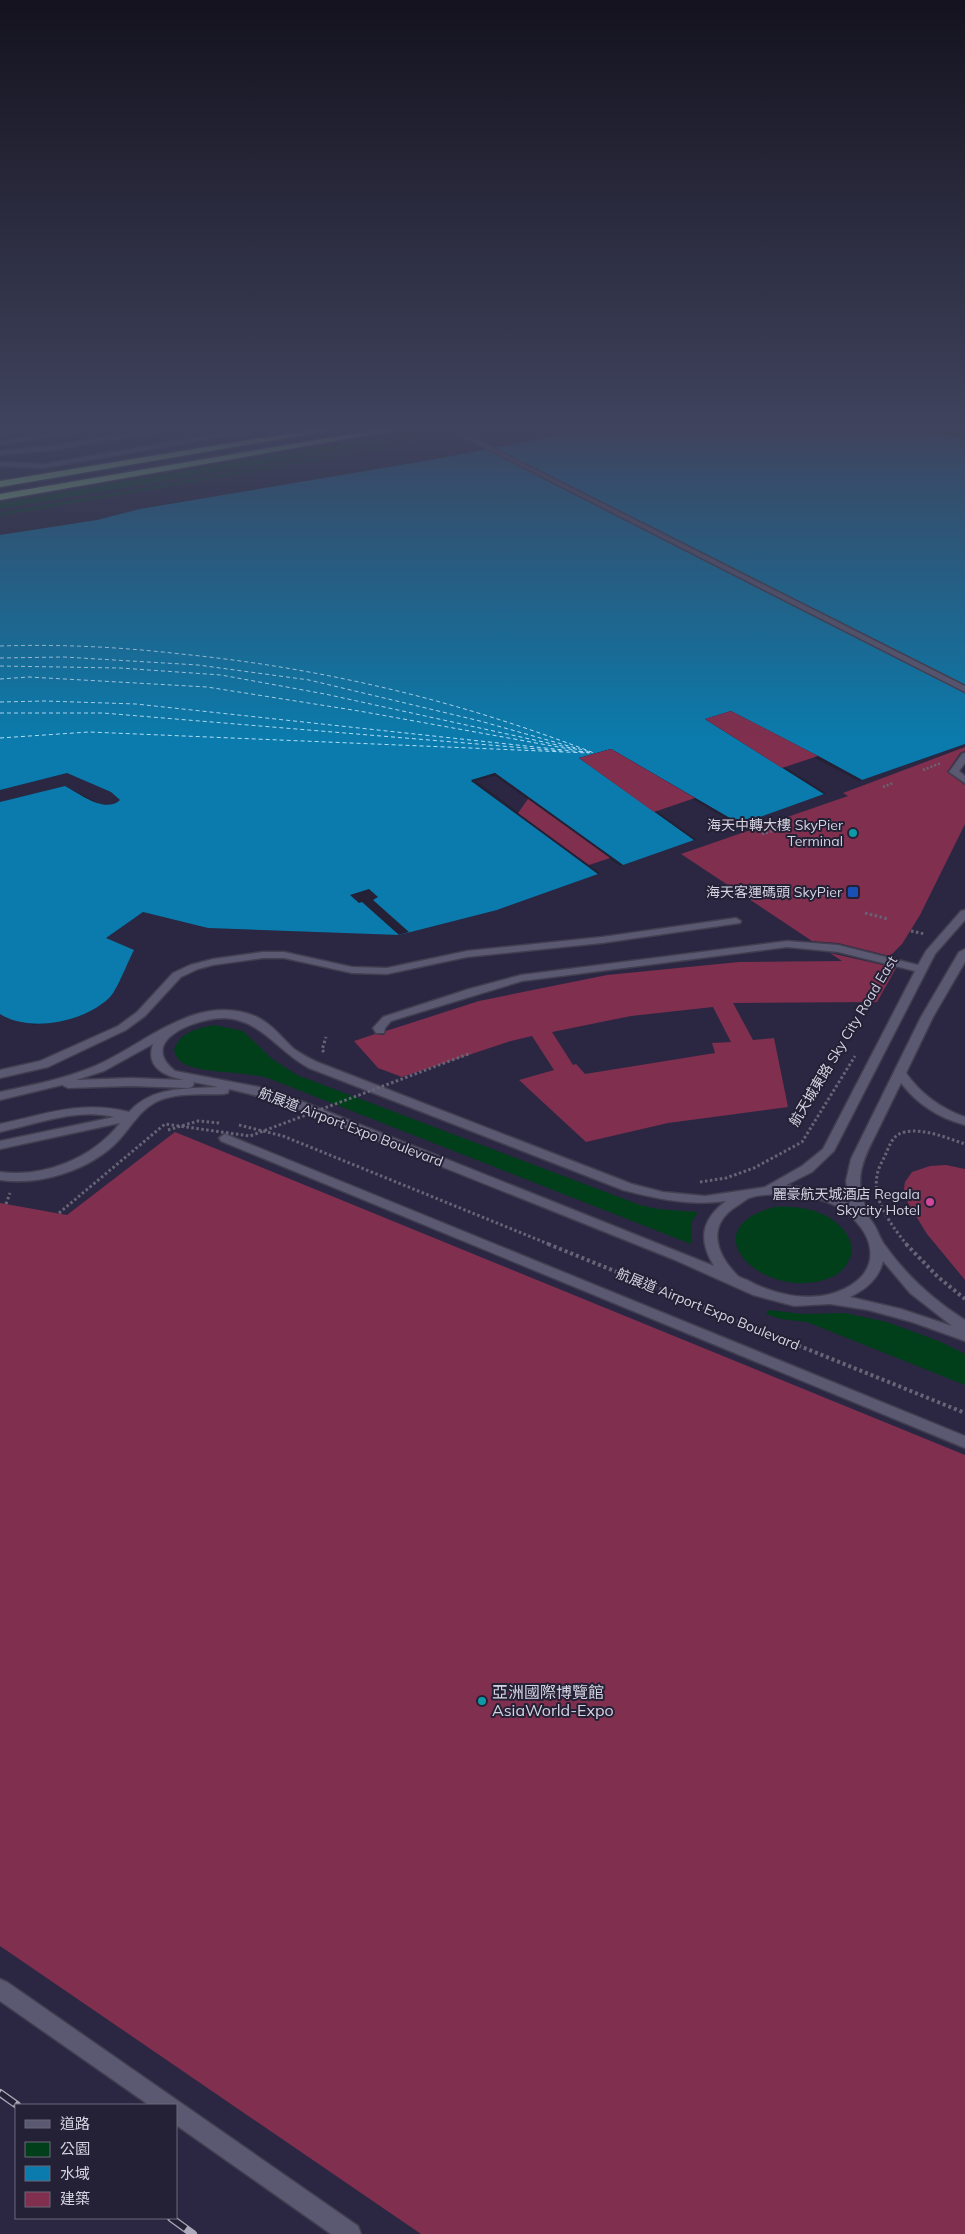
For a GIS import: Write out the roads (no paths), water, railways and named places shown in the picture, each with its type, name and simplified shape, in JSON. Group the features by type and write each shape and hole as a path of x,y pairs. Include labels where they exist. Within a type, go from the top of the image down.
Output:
{"street":[{"path":"653,531 965,689"},
{"path":"965,756 954,772 965,780"},
{"path":"764,1191 800,1173 828,1151 922,969 937,944 965,913"},
{"path":"0,1074 44,1064 122,1028 141,1014 170,980 184,971 213,962 251,956 290,956 352,970 387,972 467,954 602,940 736,921"},
{"path":"380,1031 381,1024 387,1019 521,978 787,944 835,948 922,969"},
{"path":"870,1227 857,1206 852,1191 854,1169 899,1072 946,981 965,952"},
{"name":"航展道 Airport Expo Boulevard","path":"878,1244 878,1258 874,1272 863,1284 848,1293 829,1299 806,1302 780,1299 757,1292 736,1281 282,1098 246,1088 180,1077 164,1070 157,1058 156,1051 158,1044 169,1030 189,1020 202,1016 231,1014 245,1016 262,1024 291,1051 313,1065 611,1182 645,1192 681,1199 705,1200 783,1189 823,1196 840,1203 856,1213 870,1227 878,1244 915,1290 965,1327"},
{"path":"0,1096 53,1084 100,1068 169,1030"},
{"path":"899,1072 923,1102 946,1114 965,1120"},
{"path":"53,1084 131,1082 227,1085"},
{"path":"0,1176 33,1176 72,1166 94,1154 110,1142 140,1106 154,1098 246,1088"},
{"path":"0,1128 80,1110 102,1110 130,1116"},
{"path":"0,1145 130,1116"},
{"path":"225,1138 965,1442"},
{"name":"航展道 Airport Expo Boulevard","path":"736,1281 715,1258 710,1245 710,1232 714,1220 722,1210 747,1195"},
{"name":"航展道 Airport Expo Boulevard","path":"829,1299 868,1304 924,1319 965,1336"},
{"path":"0,1988 165,2104"},
{"path":"178,2113 350,2234"}],"water":[{"path":"24,531 965,531 965,744 862,780 818,756 705,719 824,794 740,824 611,749 580,758 694,840 623,865 495,773 471,781 598,874 497,910 399,935 208,928 143,912 106,938 134,950 119,983 109,998 86,1013 71,1019 41,1024 12,1020 0,1014 0,802 65,786 85,798 100,804 114,804 120,800 111,792 67,773 0,790 0,535"}],"railway":[{"path":"0,2093 16,2104"},
{"path":"172,2219 193,2234"}],"place":[{"name":"海天中轉大樓 SkyPier Terminal","path":"853,833"},
{"name":"海天客運碼頭 SkyPier","path":"853,892"},
{"name":"麗豪航天城酒店 Regala Skycity Hotel","path":"930,1202"},
{"name":"亞洲國際博覽館 AsiaWorld-Expo","path":"482,1701"}]}
